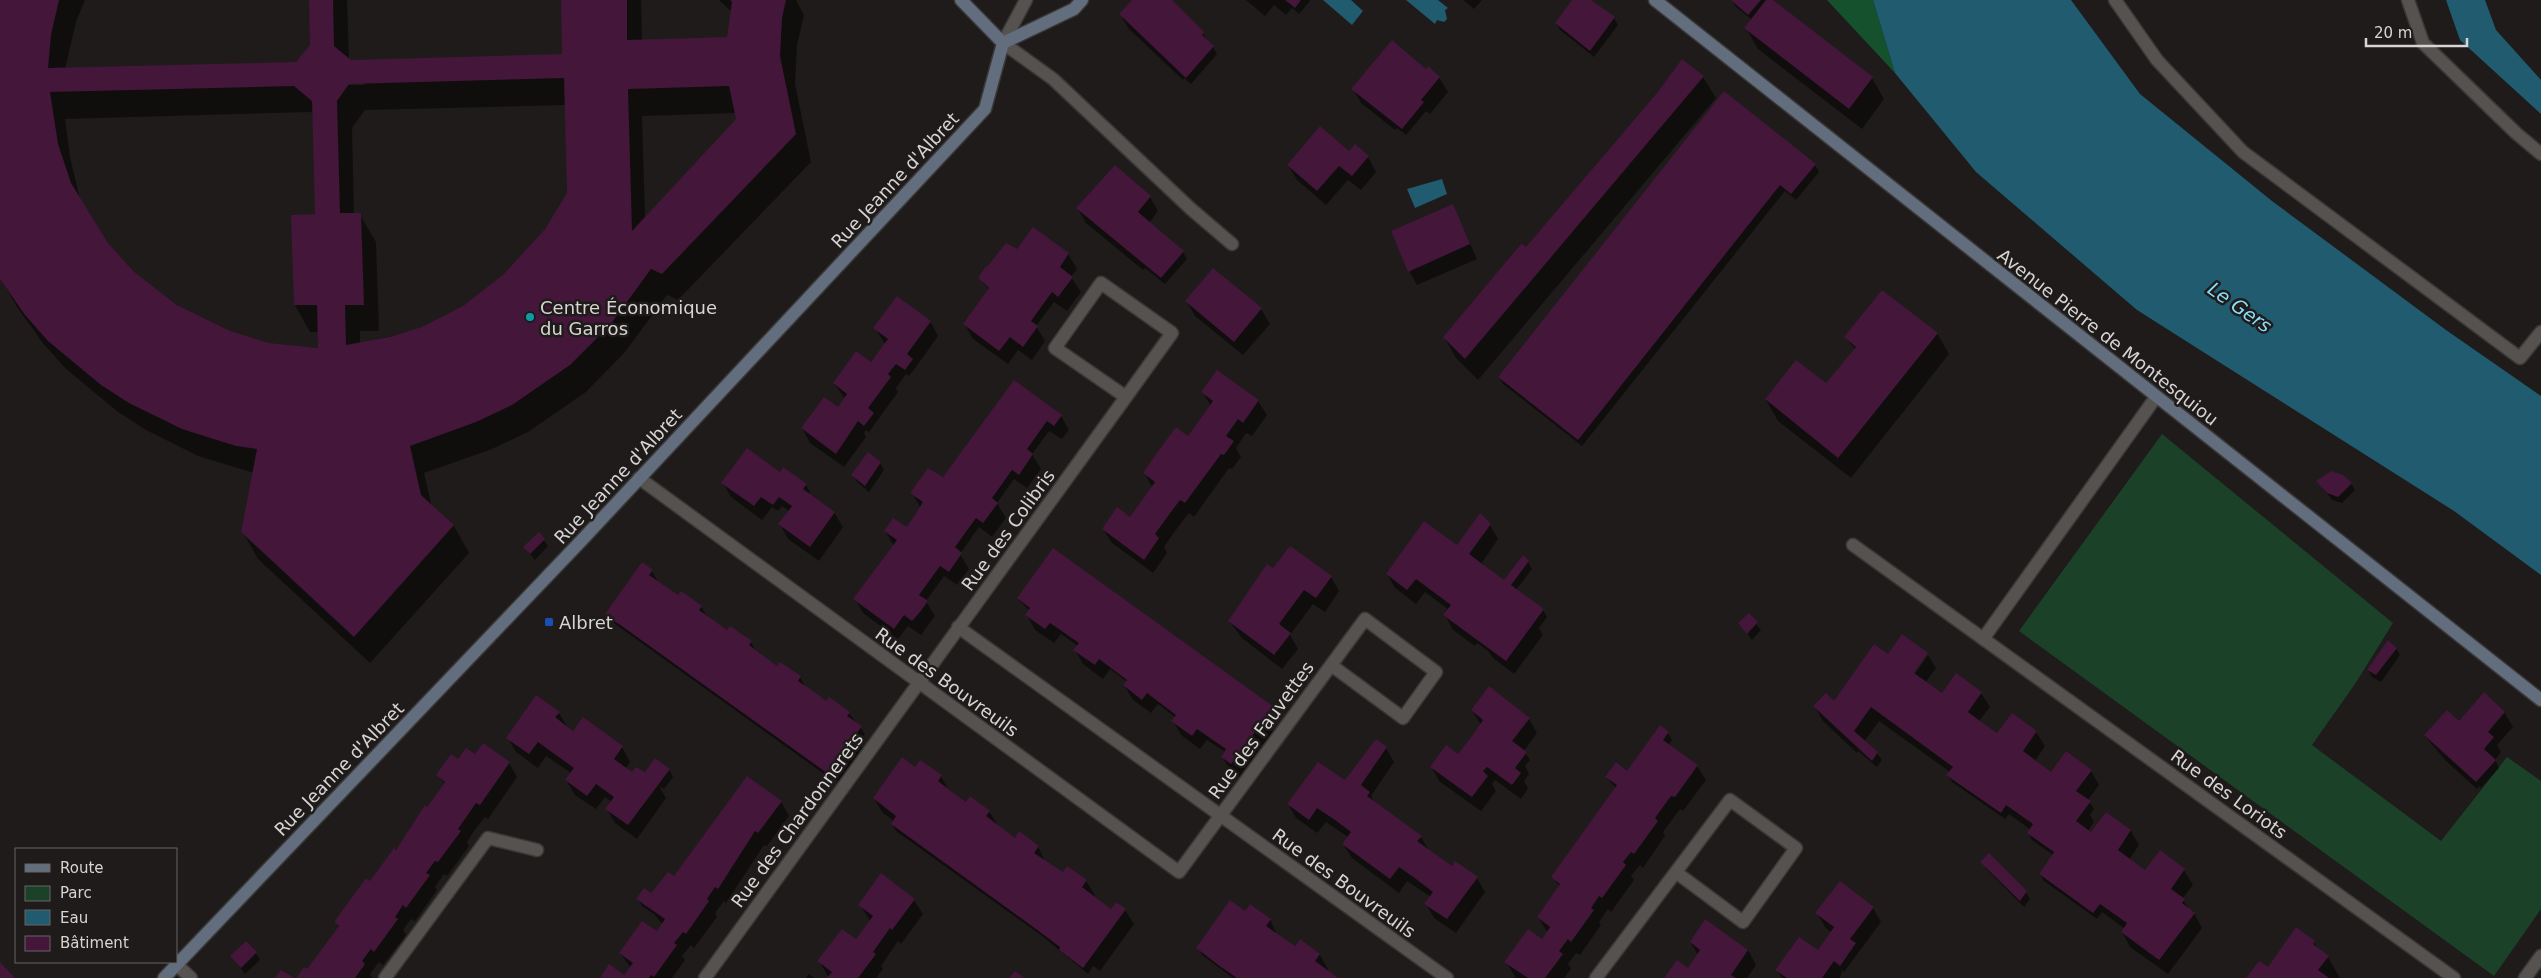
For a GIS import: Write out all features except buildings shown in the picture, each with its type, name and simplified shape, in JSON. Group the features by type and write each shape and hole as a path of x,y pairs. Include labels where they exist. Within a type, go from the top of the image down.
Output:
{"street":[{"path":"961,0 1003,44 1053,79 1232,244"},
{"path":"1003,44 1026,0"},
{"path":"1003,44 1074,8 1082,0"},
{"name":"Avenue Pierre de Montesquiou","path":"1655,0 2541,700"},
{"path":"2115,0 2157,60 2243,152 2520,358 2541,332"},
{"path":"2408,0 2423,43 2516,133 2541,154"},
{"name":"Rue Jeanne d'Albret","path":"164,978 639,478 984,109 1003,44"},
{"name":"Rue des Colibris","path":"918,682 1126,398 1172,333 1101,283 1055,348 1126,398"},
{"path":"1983,639 2156,397"},
{"name":"Rue des Bouvreuils","path":"639,478 1179,872 1220,816"},
{"name":"Rue des Loriots","path":"1853,545 2454,978"},
{"name":"Rue des Fauvettes","path":"1220,816 1331,665 1365,619 1436,672 1403,718 1331,665"},
{"name":"Rue des Bouvreuils","path":"958,627 1447,978"},
{"name":"Rue des Chardonnerets","path":"705,978 918,682"},
{"path":"1596,978 1677,874 1730,800 1796,848 1743,922 1677,874"},
{"path":"385,978 488,838 537,850"},
{"path":"2525,978 2541,956"},
{"path":"177,965 191,978"}],"green space":[{"path":"1827,0 1873,0 1895,73"},
{"path":"2162,434 2393,623 2355,684 2312,745 2441,841 2507,757 2541,781 2541,909 2494,976 2019,631"}],"water":[{"path":"1323,0 1351,0 1363,11 1352,25"},
{"path":"1406,0 1438,0 1448,8 1445,10 1447,19 1444,22 1437,20 1435,24"},
{"name":"Le Gers","path":"1873,0 2071,0 2140,94 2272,201 2446,330 2541,396 2541,575 2454,511 2137,310 1976,172 1895,73"},
{"path":"2446,0 2485,0 2496,30 2541,80 2541,114 2460,40"},
{"path":"1442,179 1447,194 1415,208 1407,189"}],"place":[{"name":"Centre Économique du Garros","path":"530,317"},
{"name":"Albret","path":"549,622"}]}
